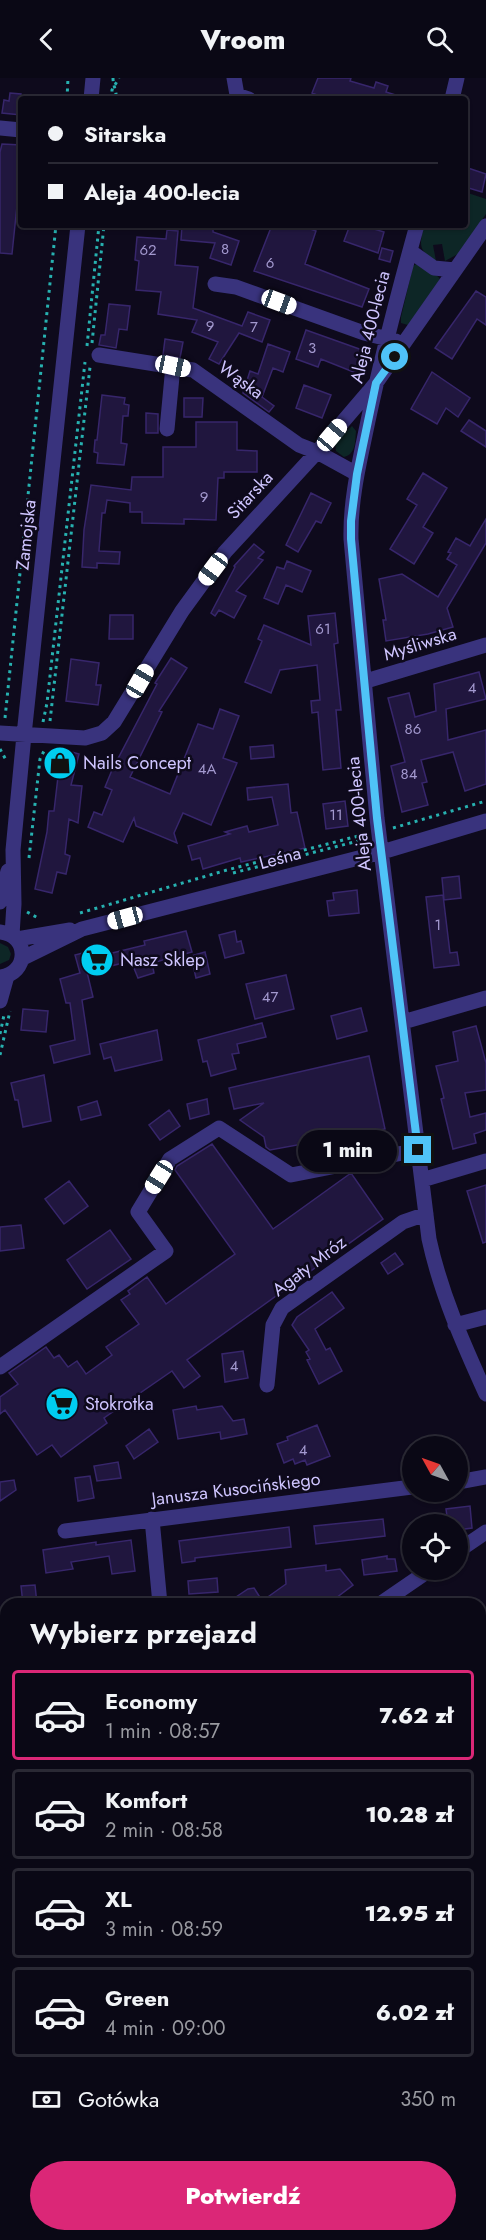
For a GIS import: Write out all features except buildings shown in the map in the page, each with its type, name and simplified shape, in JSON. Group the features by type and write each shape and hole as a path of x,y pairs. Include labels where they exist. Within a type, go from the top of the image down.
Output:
{"street":[{"path":"91,96 93,78"},
{"path":"234,78 237,95 240,96"},
{"path":"453,96 457,78"},
{"path":"0,128 18,130"},
{"name":"Sitarska","path":"0,734 90,738 102,733 114,722 182,611 225,552 317,452 376,383 486,226"},
{"name":"Zamojska","path":"10,935 22,856 24,735 78,228"},
{"name":"Aleja 400-lecia","path":"416,228 376,383 357,474 351,539 378,829 426,1214 433,1257 455,1325 486,1394"},
{"path":"410,250 434,268 455,270"},
{"path":"215,284 236,287 405,344"},
{"name":"Wąska","path":"94,356 194,370 299,445 357,474"},
{"path":"166,429 173,366"},
{"name":"Myśliwska","path":"366,681 486,645"},
{"name":"Leśna","path":"10,935 82,929 382,852 486,821"},
{"name":"Zamojska","path":"0,902 22,856"},
{"name":"Leśna","path":"23,958 82,929"},
{"path":"6,1004 3,977 15,972 23,958 21,946 10,935"},
{"path":"403,1022 486,998"},
{"path":"0,1367 166,1251 138,1212 170,1160 219,1128 291,1175 418,1150"},
{"path":"422,1180 486,1161"},
{"name":"Agaty Mróz","path":"267,1385 273,1325 282,1308 403,1222 426,1214"},
{"path":"455,1325 486,1317"},
{"path":"468,1480 486,1477"},
{"name":"Janusza Kusocińskiego","path":"65,1531 402,1488"},
{"path":"153,1519 160,1598"},
{"path":"468,1544 486,1532"},
{"path":"389,1598 415,1580"}],"path":[{"path":"67,96 68,78"},
{"path":"113,78 116,96"},
{"path":"113,96 119,78"},
{"path":"0,722 4,720 8,707 56,228"},
{"path":"22,856 46,735 47,703 77,447 99,228"},
{"path":"46,735 53,724 50,722 94,356 104,228"},
{"path":"22,856 40,759 44,750 51,747 46,735"},
{"path":"77,914 198,878 363,835 378,829 390,829 486,801"},
{"path":"26,904 27,912 47,922 46,933"},
{"path":"23,914 31,921 43,925 46,933"},
{"path":"0,1034 6,1004"},
{"path":"0,1055 6,1004"}],"green space":[{"path":"468,193 486,199 486,214 458,254 445,261 442,244 433,245 436,261 423,250 424,228 468,228"},
{"path":"416,264 440,279 408,325 401,323 401,317 413,266"},
{"path":"352,426 356,431 354,447 351,453 344,457 336,451 335,443"},
{"path":"0,943 8,947 11,954 9,960 0,964"}],"place":[{"name":"Nails Concept","path":"60,763"},
{"name":"Nasz Sklep","path":"97,960"},
{"name":"Stokrotka","path":"62,1404"}],"route":[{"path":"395,357 376,383 357,474 351,539 377,818 418,1150"}]}
